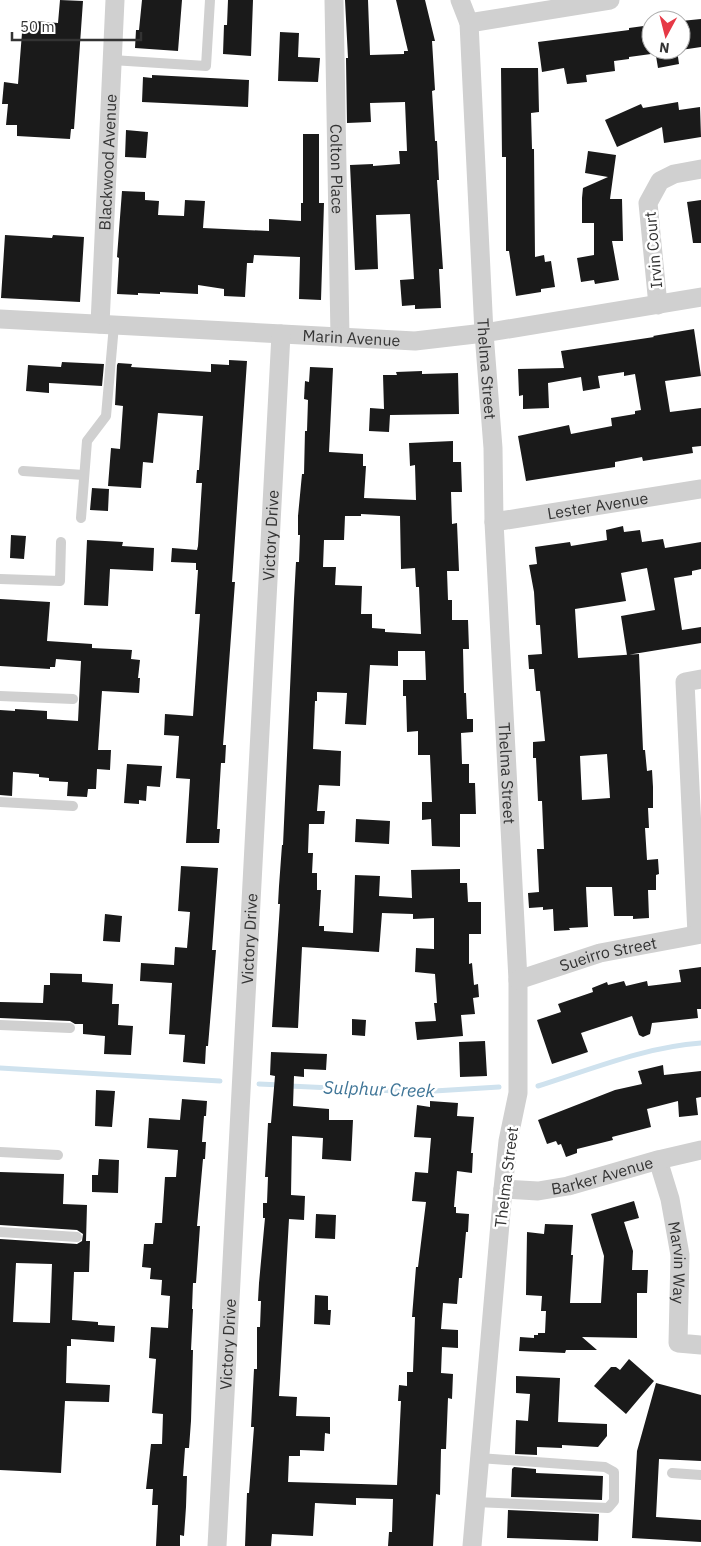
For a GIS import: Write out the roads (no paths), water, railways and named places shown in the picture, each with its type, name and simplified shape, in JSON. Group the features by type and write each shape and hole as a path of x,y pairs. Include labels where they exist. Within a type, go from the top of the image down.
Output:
{"street":[{"name":"Blackwood Avenue","path":"107,325 112,60 115,0"},
{"name":"Colton Place","path":"334,0 340,338"},
{"name":"Thelma Street","path":"460,0 469,23 484,333 493,448 494,522 518,980 518,1092 508,1141 503,1189 472,1546"},
{"path":"469,23 610,0"},
{"name":"Irvin Court","path":"658,305 648,203 660,181 674,174 701,169"},
{"name":"Marin Avenue","path":"0,319 414,341 484,333 701,297"},
{"name":"Victory Drive","path":"217,1546 281,334"},
{"name":"Lester Avenue","path":"494,522 701,489"},
{"path":"699,934 685,682 701,679"},
{"name":"Sueirro Street","path":"518,980 600,953 699,934"},
{"name":"Barker Avenue","path":"503,1189 538,1192 568,1186 658,1160 701,1150"},
{"name":"Marvin Way","path":"658,1160 670,1199 680,1255 678,1343 701,1345"}],"lane":[{"path":"112,60 206,66 210,0"},
{"path":"81,518 87,441 106,416 107,325"},
{"path":"23,471 84,475"},
{"path":"0,579 60,581 61,542"},
{"path":"0,696 73,699"},
{"path":"0,802 73,806"},
{"path":"0,1025 70,1028"},
{"path":"0,1152 58,1155"},
{"path":"0,1232 77,1237"},
{"path":"475,1502 608,1508 614,1501 614,1472 605,1467 479,1458"},
{"path":"672,1473 701,1474"}],"waterway":[{"name":"Sulphur Creek","path":"538,1086 639,1054 680,1045 701,1043"},
{"name":"Sulphur Creek","path":"0,1068 220,1081"},
{"name":"Sulphur Creek","path":"259,1084 281,1085"},
{"name":"Sulphur Creek","path":"289,1086 418,1092 499,1087"}]}
